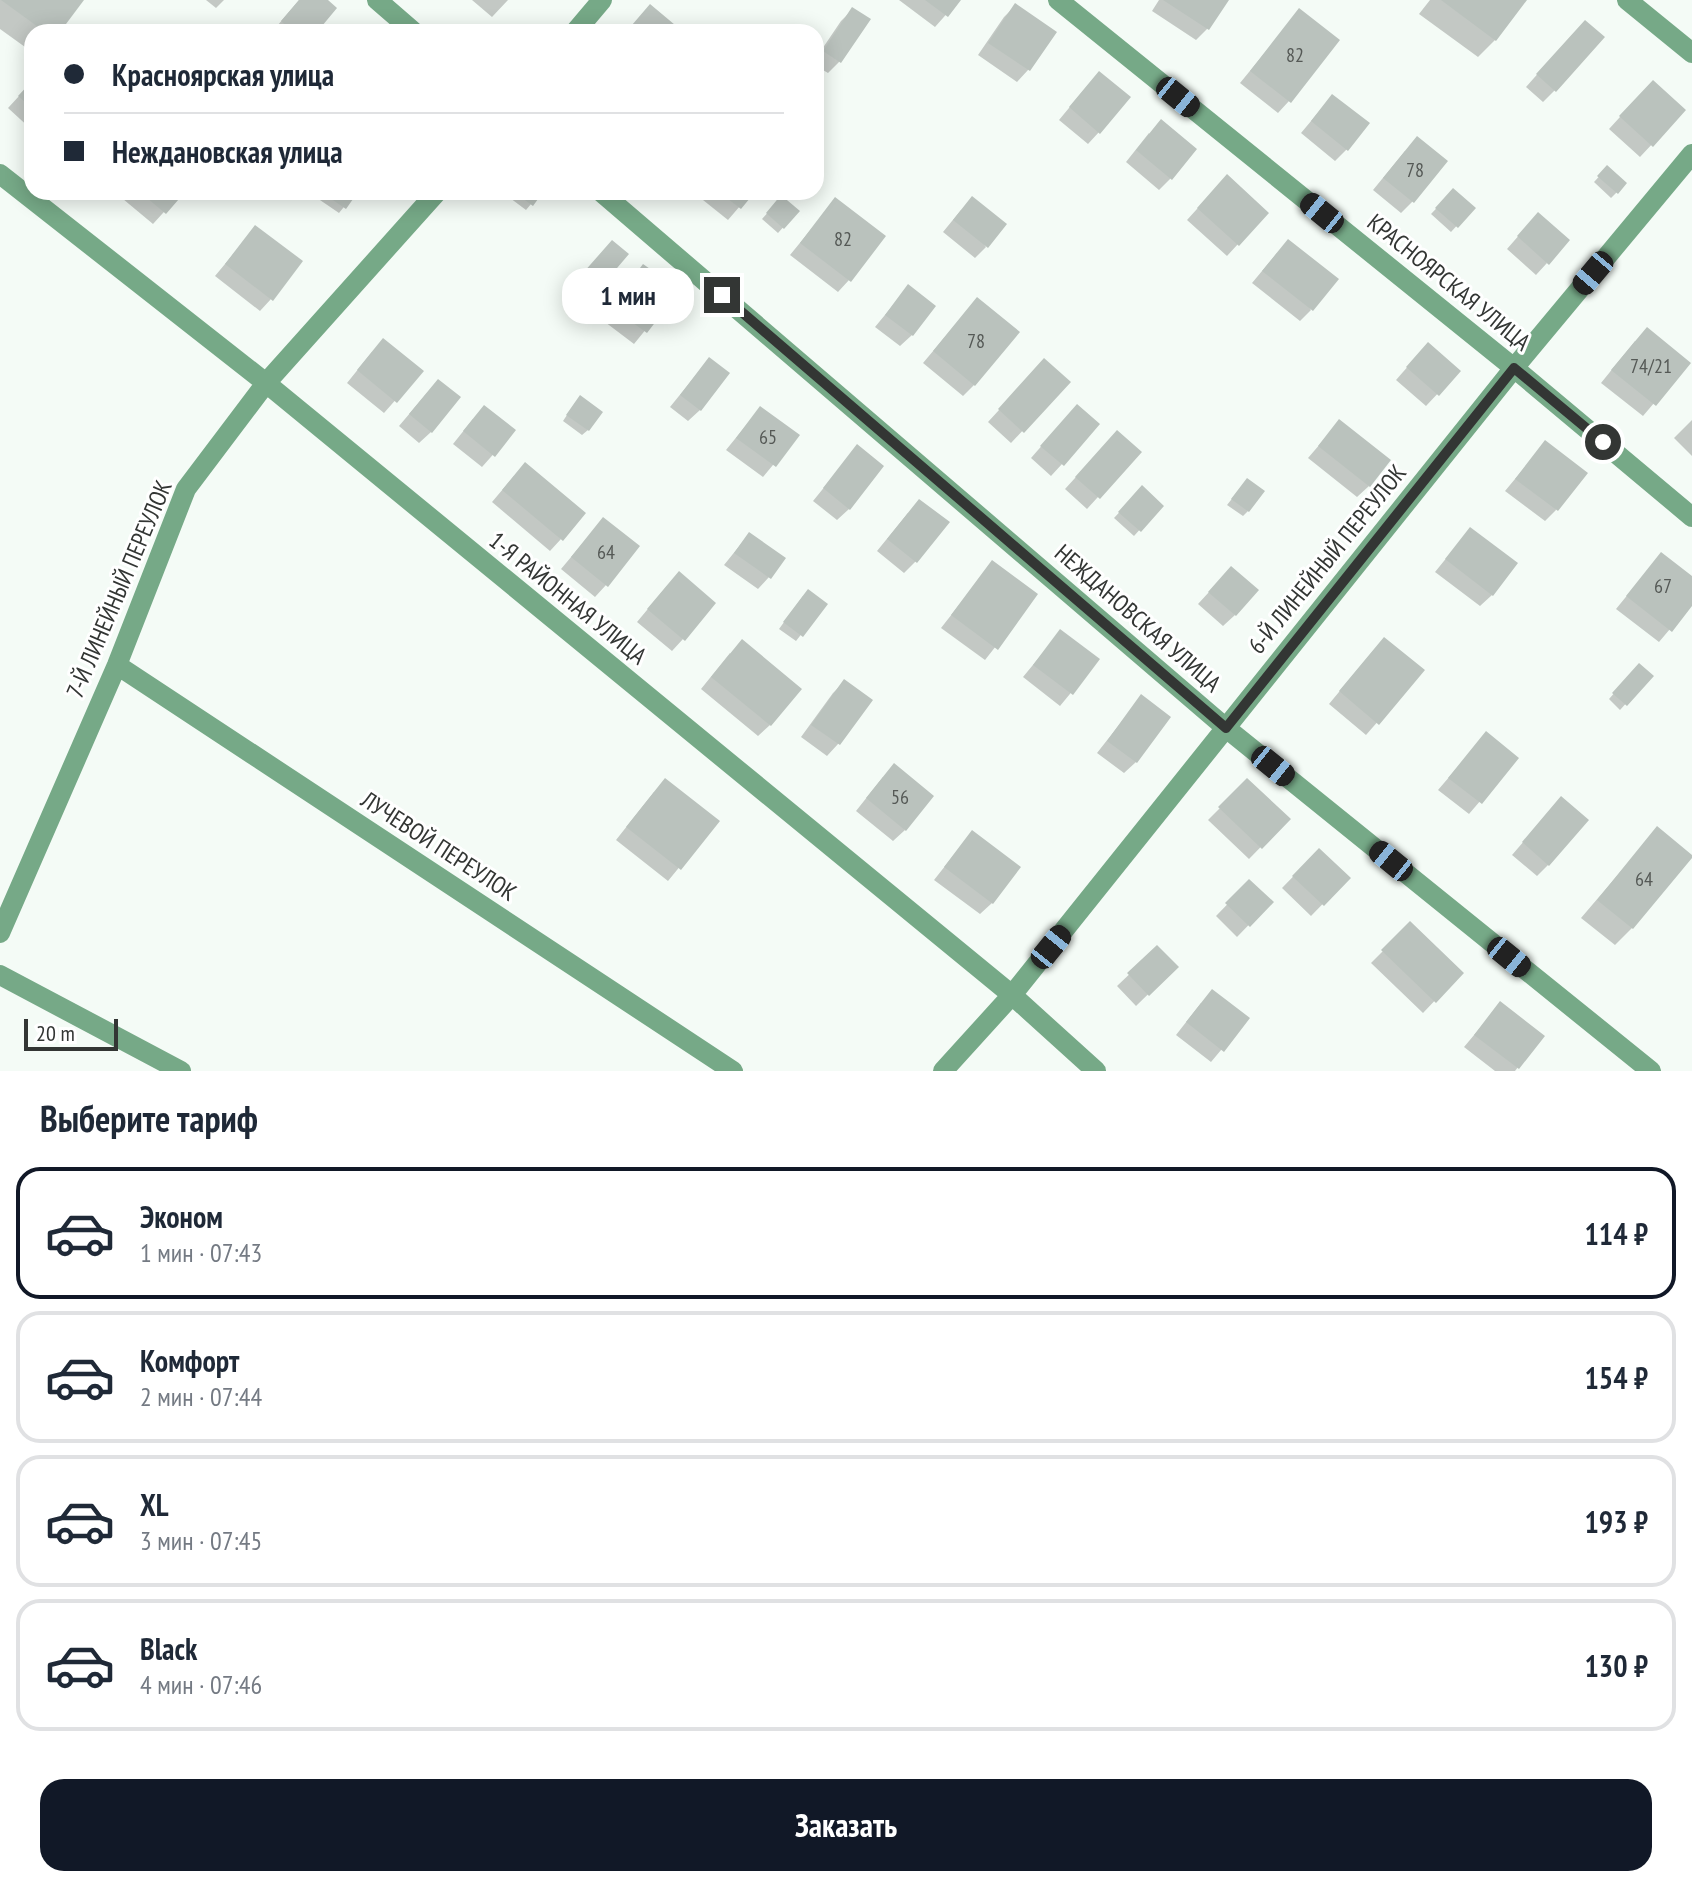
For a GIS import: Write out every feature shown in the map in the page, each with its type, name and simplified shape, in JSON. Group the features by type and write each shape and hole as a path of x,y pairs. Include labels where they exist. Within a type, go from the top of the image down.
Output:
{"street":[{"path":"377,0 405,24"},
{"path":"582,24 602,0"},
{"name":"КРАСНОЯРСКАЯ УЛИЦА","path":"1058,0 1514,368 1692,517"},
{"path":"1627,0 1692,53"},
{"name":"6-Й ЛИНЕЙНЫЙ ПЕРЕУЛОК","path":"943,1071 1012,995 1514,368 1692,154"},
{"name":"1-Я РАЙОННАЯ УЛИЦА","path":"0,174 24,193"},
{"name":"1-Я РАЙОННАЯ УЛИЦА","path":"33,200 266,383 1012,995 1096,1071"},
{"name":"7-Й ЛИНЕЙНЫЙ ПЕРЕУЛОК","path":"0,933 117,665 186,489 266,383 430,200"},
{"name":"НЕЖДАНОВСКАЯ УЛИЦА","path":"610,200 1226,728 1651,1071"},
{"name":"ЛУЧЕВОЙ ПЕРЕУЛОК","path":"117,665 733,1071"},
{"path":"0,975 181,1071"}],"building":[{"path":"1,0 84,0 66,24 34,24"},
{"path":"299,0 328,0 337,8 324,24 284,24 281,21"},
{"path":"925,0 961,0 948,17"},
{"path":"1163,0 1229,0 1209,30"},
{"path":"1441,0 1527,0 1496,41"},
{"path":"1015,3 1057,32 1030,71 988,43"},
{"path":"650,4 674,24 633,24"},
{"path":"852,7 871,19 841,63 824,49"},
{"path":"1299,8 1340,40 1291,103 1250,71"},
{"path":"1585,20 1605,37 1556,92 1536,74"},
{"path":"1099,71 1131,97 1100,134 1069,107"},
{"path":"1653,80 1686,110 1653,147 1619,116"},
{"path":"1332,94 1370,123 1348,151 1311,121"},
{"path":"1161,119 1197,149 1172,180 1136,150"},
{"path":"1417,136 1448,161 1414,203 1383,178"},
{"path":"1607,165 1627,183 1618,194 1597,176"},
{"path":"1227,174 1269,213 1239,246 1197,208"},
{"path":"1453,188 1476,208 1458,228 1435,208"},
{"path":"972,196 1007,224 988,248 953,220"},
{"path":"835,197 886,236 851,282 800,243"},
{"path":"149,200 178,200 166,214"},
{"path":"333,200 352,200 346,209"},
{"path":"729,200 748,200 741,209"},
{"path":"777,200 787,200 800,211 784,229 766,213"},
{"path":"1538,212 1570,240 1549,265 1517,236"},
{"path":"255,225 303,261 273,301 225,264"},
{"path":"1288,239 1339,279 1313,311 1262,271"},
{"path":"612,240 629,254 600,288 583,273"},
{"path":"643,264 680,290 647,333 611,307"},
{"path":"908,284 936,306 913,336 885,315"},
{"path":"977,297 1020,332 975,386 933,351"},
{"path":"1647,327 1691,363 1656,406 1611,370"},
{"path":"383,338 424,371 397,403 357,370"},
{"path":"1428,342 1461,371 1439,396 1406,367"},
{"path":"709,357 730,373 701,411 680,395"},
{"path":"1044,358 1071,382 1024,433 998,409"},
{"path":"438,379 461,397 432,433 409,414"},
{"path":"580,395 603,412 589,431 566,415"},
{"path":"1077,404 1100,424 1064,466 1040,446"},
{"path":"484,405 516,430 495,457 463,431"},
{"path":"760,406 800,435 776,467 736,438"},
{"path":"1339,419 1391,460 1370,487 1318,446"},
{"path":"1117,430 1142,452 1100,499 1075,477"},
{"path":"1545,440 1588,473 1558,511 1515,479"},
{"path":"857,444 884,466 850,510 823,488"},
{"path":"525,462 586,513 563,541 502,490"},
{"path":"1247,478 1265,491 1249,512 1231,499"},
{"path":"1142,485 1164,506 1141,532 1118,512"},
{"path":"919,499 950,522 917,563 887,539"},
{"path":"603,517 640,546 608,587 571,557"},
{"path":"1470,527 1518,563 1493,596 1445,559"},
{"path":"749,532 786,558 771,579 734,553"},
{"path":"1661,552 1692,576 1692,606 1672,632 1626,596"},
{"path":"992,560 1038,594 998,650 951,615"},
{"path":"1231,566 1259,590 1236,616 1208,592"},
{"path":"679,571 716,603 685,641 647,609"},
{"path":"808,589 828,604 803,637 783,622"},
{"path":"1060,629 1100,659 1073,695 1033,665"},
{"path":"1384,637 1425,670 1379,725 1339,691"},
{"path":"742,639 802,689 771,726 711,677"},
{"path":"1639,663 1654,676 1627,706 1612,693"},
{"path":"844,679 873,700 840,745 811,725"},
{"path":"1141,694 1171,717 1137,763 1107,741"},
{"path":"1486,731 1519,758 1482,804 1448,778"},
{"path":"894,763 934,796 906,831 866,798"},
{"path":"665,778 720,821 681,870 626,827"},
{"path":"1247,778 1291,819 1262,849 1218,807"},
{"path":"1561,796 1589,820 1549,866 1522,842"},
{"path":"1657,826 1692,858 1633,929 1597,900"},
{"path":"972,830 1021,867 993,904 944,867"},
{"path":"1319,848 1351,878 1324,906 1292,876"},
{"path":"1249,879 1274,902 1250,927 1225,903"},
{"path":"1410,921 1464,973 1436,1003 1381,950"},
{"path":"1157,945 1179,967 1149,996 1127,973"},
{"path":"1212,989 1250,1018 1224,1052 1186,1022"},
{"path":"1500,1001 1545,1036 1519,1069 1474,1035"}],"route":[{"path":"722,295 1226,728 1514,368 1603,442"}]}
